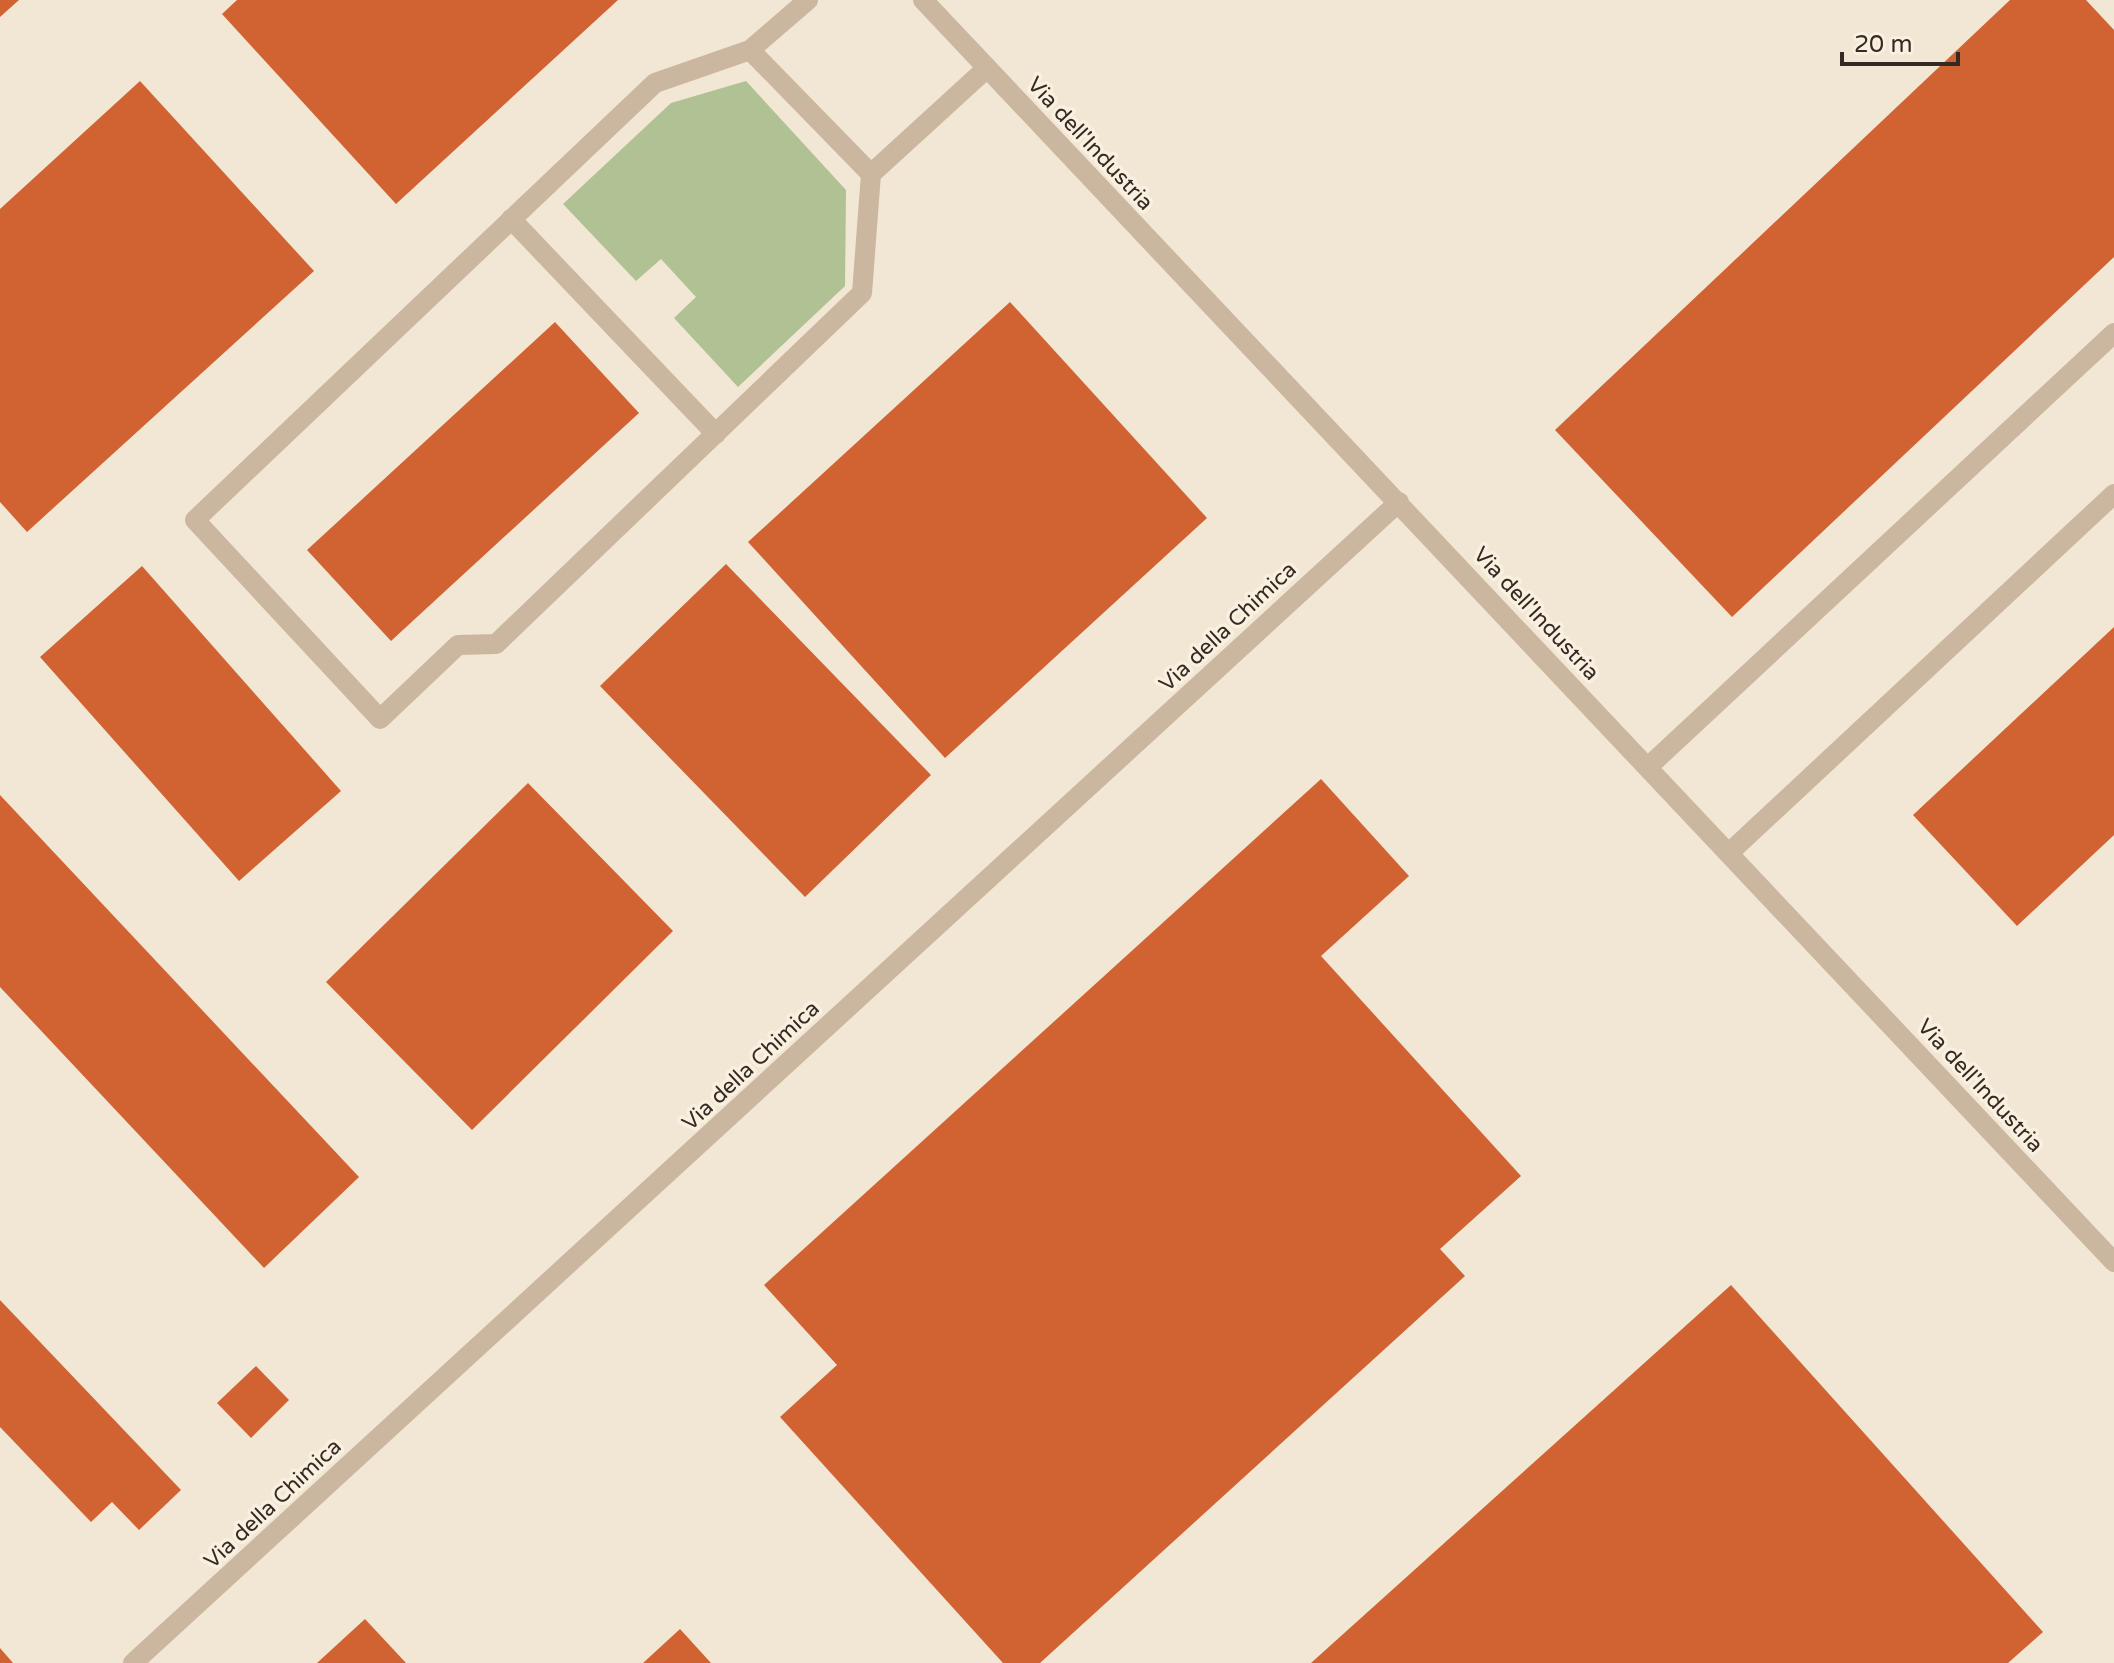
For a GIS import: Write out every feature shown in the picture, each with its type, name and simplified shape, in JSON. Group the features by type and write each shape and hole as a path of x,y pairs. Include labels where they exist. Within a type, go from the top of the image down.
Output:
{"street":[{"path":"808,0 750,50 655,83 195,520 380,719 458,645 496,644 862,293 871,174 987,68"},
{"name":"Via dell'Industria","path":"923,0 2114,1262"},
{"path":"750,50 871,174"},
{"path":"511,219 716,434"},
{"path":"1648,767 2114,333"},
{"path":"1729,853 2114,494"},
{"name":"Via della Chimica","path":"133,1663 1399,502"}],"green space":[{"path":"746,81 846,190 845,286 738,387 674,318 696,297 661,259 636,281 563,204 671,103"}],"building":[{"path":"0,0 19,0 0,17"},
{"path":"237,0 618,0 396,204 222,14"},
{"path":"2010,0 2086,0 2114,30 2114,257 1732,617 1555,430"},
{"path":"140,81 314,271 27,532 0,502 0,209"},
{"path":"1010,302 1207,518 945,758 748,542"},
{"path":"555,322 639,413 391,641 307,550"},
{"path":"726,564 931,775 805,897 600,686"},
{"path":"142,566 341,791 239,881 40,657"},
{"path":"2114,627 2114,835 2017,926 1913,815"},
{"path":"1321,779 1409,876 1321,956 1521,1176 1440,1249 1465,1276 1040,1663 1003,1663 780,1417 837,1365 764,1285"},
{"path":"528,783 673,931 472,1130 326,982"},
{"path":"0,795 359,1177 264,1268 0,987"},
{"path":"1731,1285 2043,1632 2008,1663 1311,1663"},
{"path":"0,1300 181,1490 139,1530 112,1502 91,1522 0,1427"},
{"path":"256,1366 289,1400 251,1438 217,1403"},
{"path":"365,1619 406,1663 317,1663"},
{"path":"680,1629 711,1663 643,1663"},
{"path":"0,1648 13,1663 0,1663"}]}
